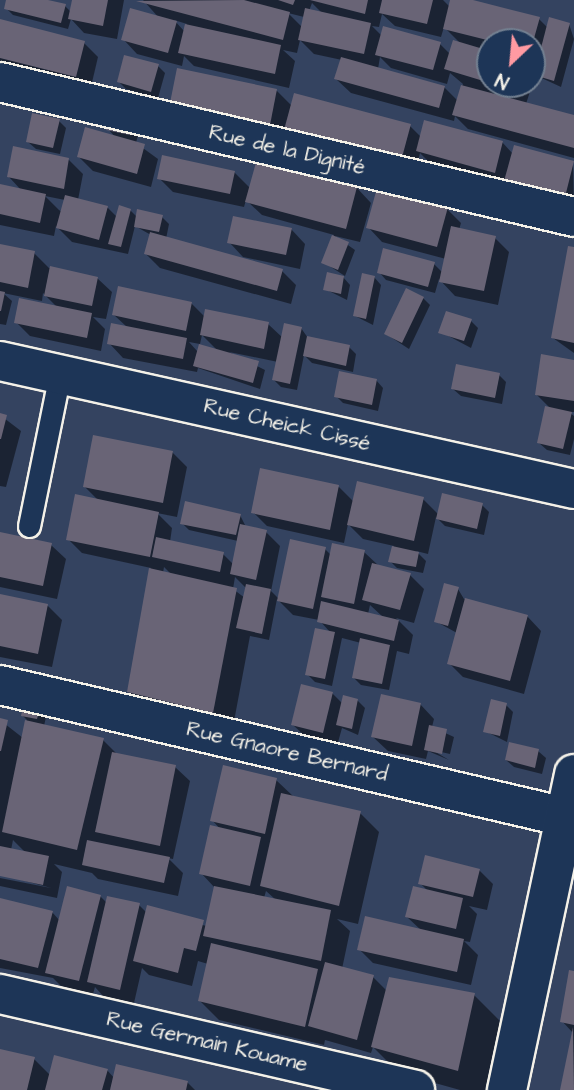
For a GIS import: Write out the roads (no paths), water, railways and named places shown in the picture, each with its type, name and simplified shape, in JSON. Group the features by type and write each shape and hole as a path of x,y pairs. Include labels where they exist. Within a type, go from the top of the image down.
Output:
{"street":[{"name":"Rue de la Dignité","path":"0,82 574,217"},
{"name":"Rue Cheick Cissé","path":"0,361 574,489"},
{"name":"Rue Gnaore Bernard","path":"0,685 570,818"},
{"path":"508,1090 570,818 574,774"},
{"name":"Rue Germain Kouame","path":"0,995 415,1090"}],"lane":[{"path":"29,526 60,373"}]}
